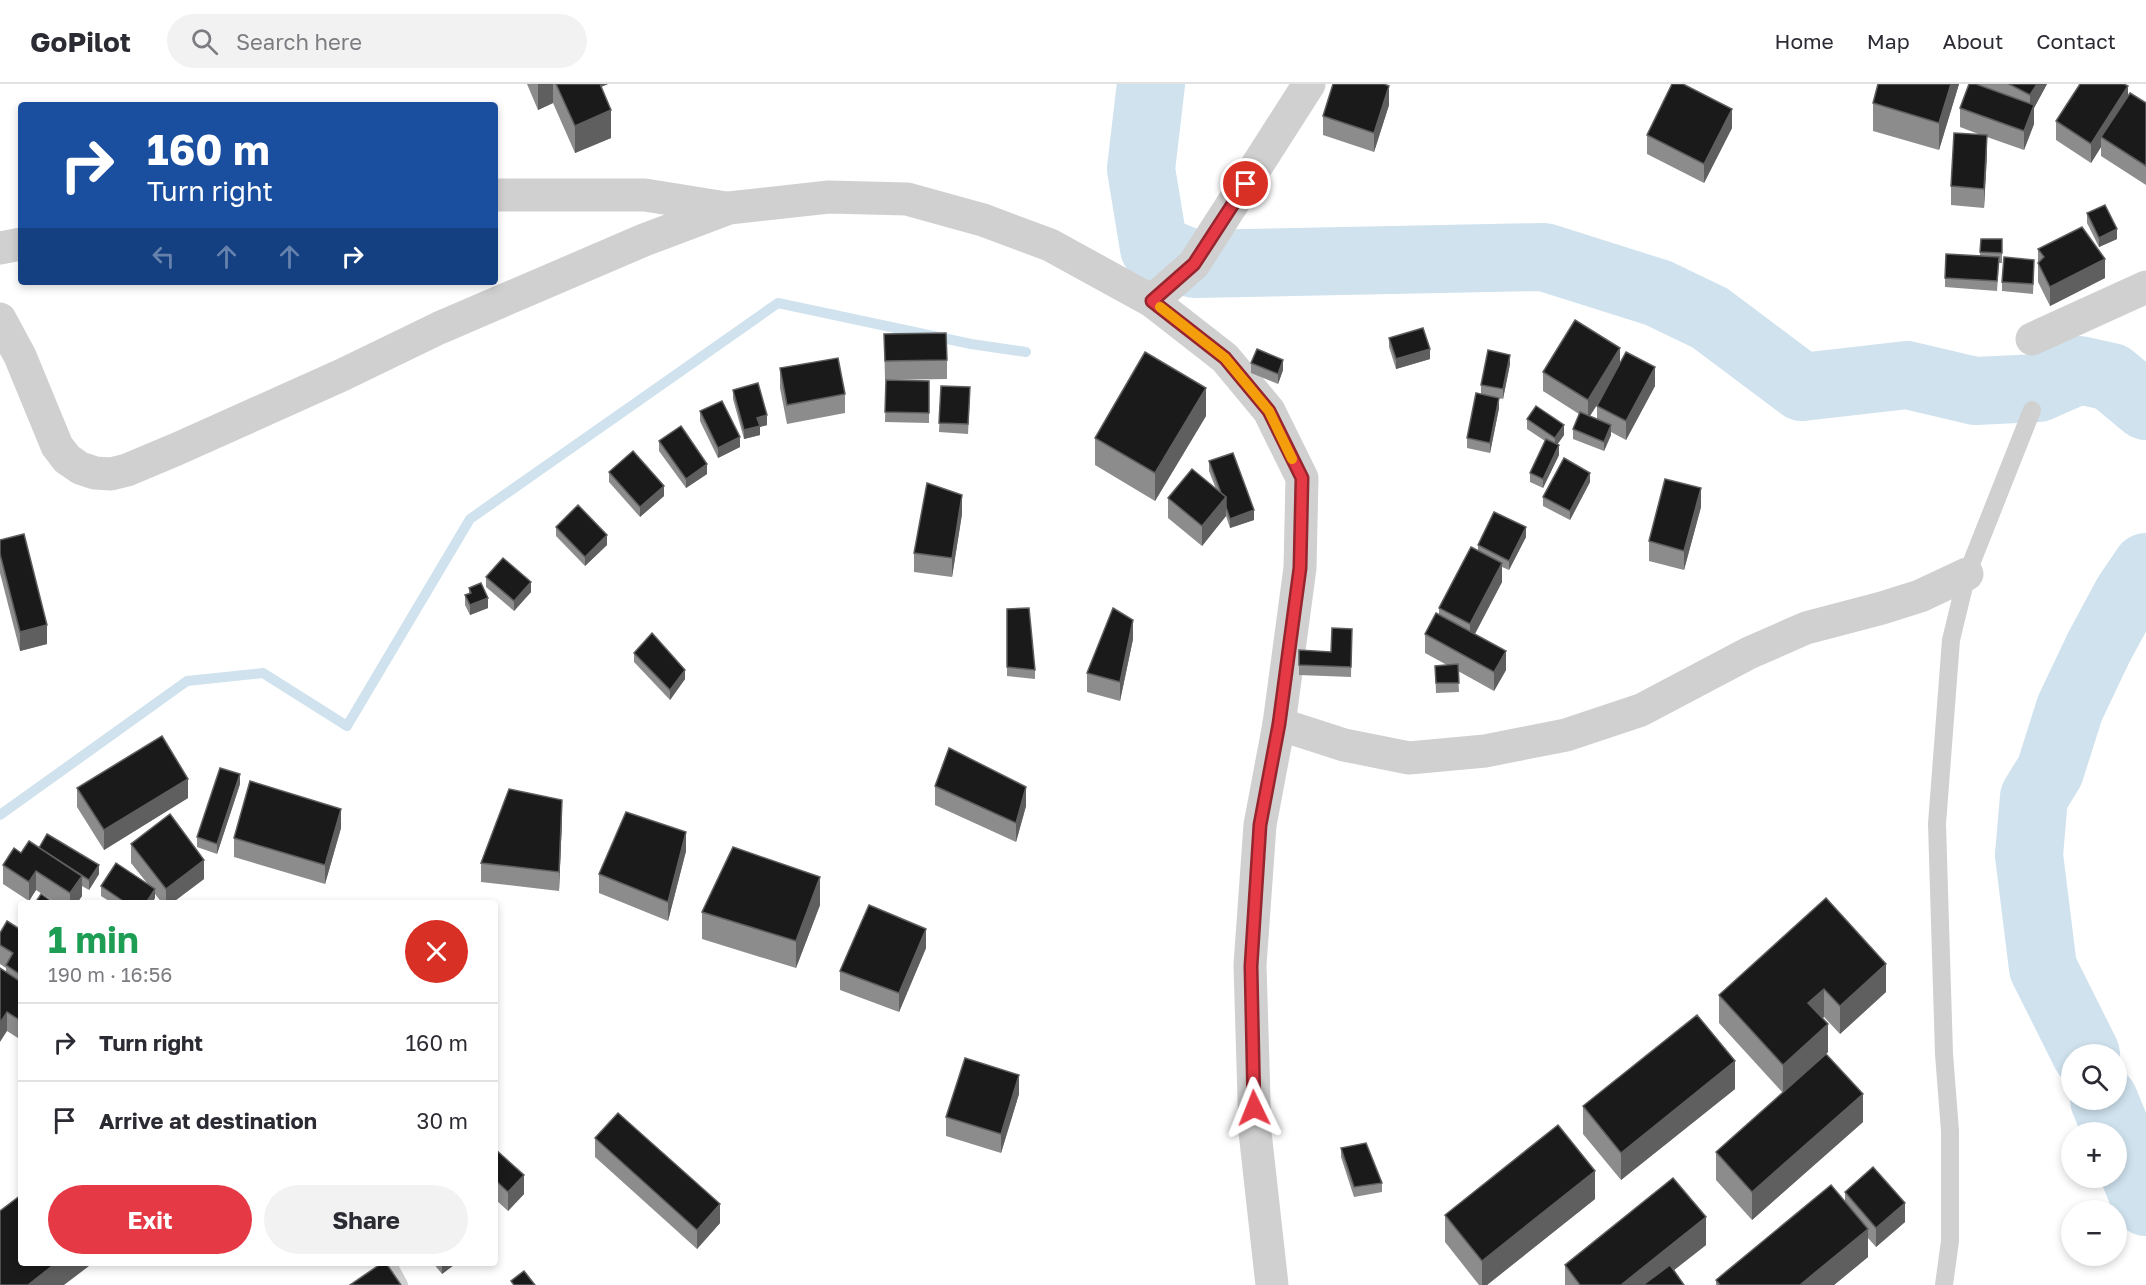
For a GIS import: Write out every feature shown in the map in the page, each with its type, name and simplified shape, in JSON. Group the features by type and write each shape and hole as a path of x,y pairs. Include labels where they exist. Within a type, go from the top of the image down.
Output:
{"street":[{"path":"1152,301 1194,264 1310,84"},
{"path":"498,195 645,195 729,208"},
{"path":"0,319 20,356 57,446 67,459 80,468 95,473 111,474 127,470 177,449 342,375 439,328 644,240 729,208 829,197 907,199 983,220 1050,245 1152,301 1225,358 1269,411 1302,478 1300,568 1279,724 1260,825 1251,966 1255,1132 1272,1285"},
{"path":"0,248 18,245"},
{"path":"2032,339 2146,287"},
{"path":"1279,724 1344,745 1409,758 1485,752 1566,735 1641,710 1749,653 1806,628 1920,596 1967,574"}],"lane":[{"path":"1944,1285 1950,1241 1950,1131 1944,1054 1937,824 1951,640 1967,574 2032,410"},
{"path":"389,1266 399,1285"}],"building":[{"path":"556,84 600,84 611,110 575,126"},
{"path":"1333,84 1384,84 1389,86 1374,133 1323,116"},
{"path":"1672,84 1683,84 1732,109 1704,164 1647,135"},
{"path":"1878,84 1951,84 1939,123 1873,103"},
{"path":"1969,84 1976,84 2034,105 2024,131 1960,108"},
{"path":"2009,84 2037,84 2030,95"},
{"path":"2080,84 2124,84 2128,86 2091,144 2056,121"},
{"path":"2130,93 2146,103 2146,166 2101,137"},
{"path":"1954,133 1987,135 1984,189 1951,186"},
{"path":"2105,205 2117,229 2099,238 2087,213"},
{"path":"2082,227 2105,259 2050,287 2038,263 2044,257 2038,249"},
{"path":"1981,239 2002,239 2002,253 1980,252"},
{"path":"1946,254 1999,257 1997,281 1945,278"},
{"path":"2004,257 2034,260 2033,284 2002,282"},
{"path":"1575,320 1620,348 1588,400 1543,372"},
{"path":"1423,328 1430,349 1396,359 1389,338"},
{"path":"946,333 947,360 885,361 884,334"},
{"path":"1257,349 1283,360 1278,374 1251,363"},
{"path":"1488,350 1510,355 1503,389 1481,385"},
{"path":"1145,352 1206,388 1155,473 1095,438"},
{"path":"1626,352 1655,367 1626,421 1597,406"},
{"path":"838,358 845,394 787,405 780,368"},
{"path":"886,380 929,381 929,413 885,412"},
{"path":"758,383 767,415 757,418 760,426 744,430 733,390"},
{"path":"941,386 970,387 968,424 939,423"},
{"path":"1476,393 1499,398 1490,443 1467,438"},
{"path":"722,401 740,437 718,448 700,411"},
{"path":"1536,406 1564,425 1555,438 1527,419"},
{"path":"1580,412 1611,425 1604,442 1573,429"},
{"path":"681,426 707,464 686,479 659,441"},
{"path":"1546,439 1559,445 1543,479 1530,473"},
{"path":"633,451 664,486 640,507 609,472"},
{"path":"1233,453 1254,510 1230,519 1226,497 1221,493 1209,461"},
{"path":"1564,458 1590,473 1570,511 1543,497"},
{"path":"1192,469 1226,497 1202,526 1168,498"},
{"path":"1665,479 1701,488 1684,551 1649,541"},
{"path":"927,483 962,495 952,558 914,553"},
{"path":"578,505 607,535 585,557 556,527"},
{"path":"1494,512 1526,527 1509,561 1478,545"},
{"path":"24,534 47,625 20,632 0,554 0,540"},
{"path":"1471,547 1502,563 1470,624 1439,608"},
{"path":"503,558 531,582 514,601 486,577"},
{"path":"481,583 488,598 470,605 465,595 471,593 469,588"},
{"path":"1029,608 1035,670 1007,667 1007,609"},
{"path":"1113,608 1133,620 1120,682 1087,673"},
{"path":"1436,613 1506,651 1494,672 1425,634"},
{"path":"1332,628 1352,629 1351,667 1299,665 1299,650 1331,652"},
{"path":"652,633 685,670 670,690 634,653"},
{"path":"1458,664 1459,683 1436,683 1435,666"},
{"path":"162,736 188,779 104,830 77,788"},
{"path":"949,748 1026,787 1016,823 935,786"},
{"path":"220,768 240,774 217,844 197,837"},
{"path":"250,781 341,809 325,865 234,838"},
{"path":"509,789 562,800 559,872 481,863"},
{"path":"626,812 686,832 668,902 599,874"},
{"path":"170,814 204,860 166,889 131,844"},
{"path":"47,834 99,865 89,880 39,848"},
{"path":"29,841 82,876 70,893 36,871 29,882 3,865 14,848 21,853"},
{"path":"733,847 820,877 796,941 702,912"},
{"path":"116,863 155,889 148,900 122,900 101,886"},
{"path":"41,894 50,900 37,900"},
{"path":"1826,898 1886,964 1840,1006 1824,989 1808,1003 1828,1024 1783,1065 1719,995"},
{"path":"869,905 926,929 899,993 840,971"},
{"path":"7,921 18,928 18,973 6,965 13,953 0,945 0,933"},
{"path":"0,968 18,980 18,1019 7,1012 0,1023"},
{"path":"1697,1015 1735,1061 1621,1153 1583,1106"},
{"path":"1826,1054 1863,1094 1752,1192 1716,1152"},
{"path":"965,1058 1019,1075 1001,1134 946,1117"},
{"path":"618,1113 720,1204 697,1230 595,1138"},
{"path":"1558,1125 1595,1171 1482,1261 1445,1215"},
{"path":"1366,1143 1382,1183 1354,1187 1341,1148"},
{"path":"498,1152 524,1175 508,1192 498,1183"},
{"path":"1873,1167 1905,1203 1876,1228 1845,1192"},
{"path":"1673,1178 1706,1217 1621,1285 1580,1285 1565,1265"},
{"path":"1831,1185 1868,1229 1800,1285 1720,1285 1716,1280"},
{"path":"18,1197 18,1266 52,1266 28,1285 0,1285 0,1211"},
{"path":"1670,1265 1684,1285 1643,1285"},
{"path":"378,1266 388,1266 401,1285 350,1285"},
{"path":"524,1271 535,1285 514,1285 511,1281"}],"waterway":[{"path":"1151,84 1141,169 1154,248 1194,264 1544,257 1658,293 1710,318 1802,387 1907,375 1975,391 2038,388 2079,370 2111,377 2146,406"},
{"path":"0,815 187,681 263,673 347,726 470,519 778,303 971,344 1026,352"},
{"path":"2081,1044 2043,968 2029,855 2034,797 2050,771 2070,708 2099,647 2127,595 2146,567"},
{"path":"2108,1110 2146,1202"}],"slow traffic":[{"path":"1160,307 1225,358 1269,411 1292,459"}],"route":[{"path":"1246,184 1194,264 1152,301 1225,358 1269,411 1302,478 1300,568 1279,724 1260,825 1251,966 1254,1108"}]}
